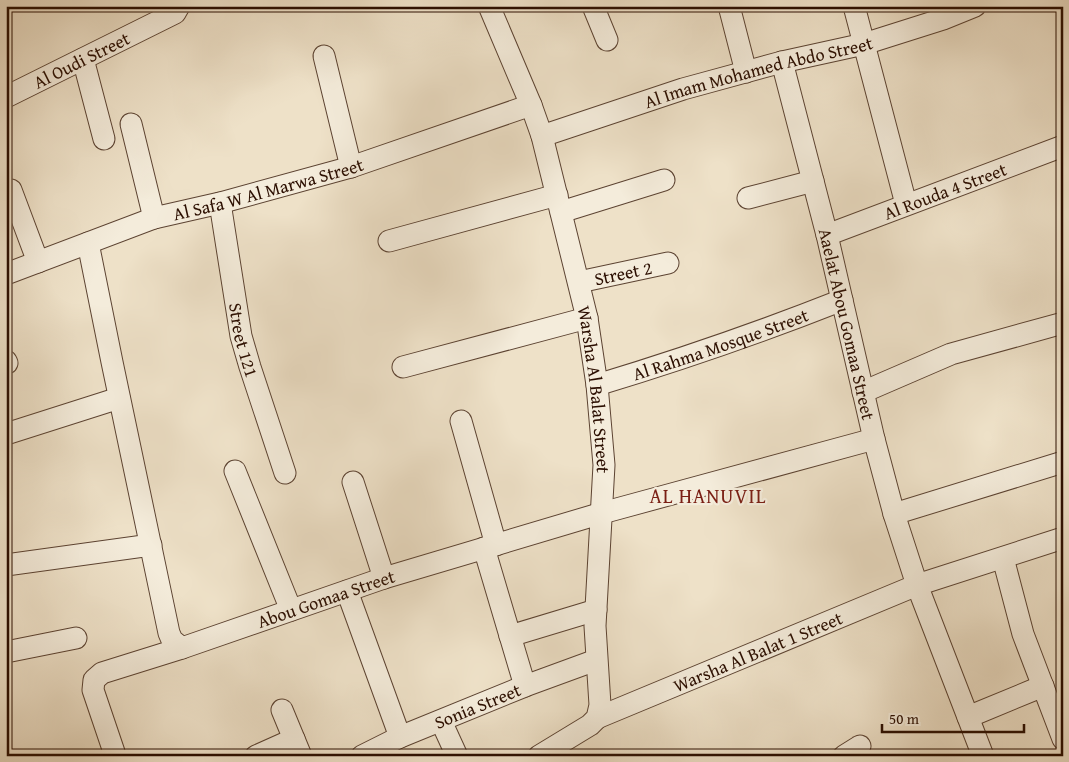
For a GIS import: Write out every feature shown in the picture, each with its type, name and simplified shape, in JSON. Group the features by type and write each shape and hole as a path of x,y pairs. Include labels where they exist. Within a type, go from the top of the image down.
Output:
{"street":[{"name":"Al Oudi Street","path":"6,97 175,13 179,6"},
{"name":"Warsha Al Balat Street","path":"489,6 531,105 542,136 587,318 598,386 604,465 596,610 596,660 600,705 597,718"},
{"path":"593,6 607,40"},
{"path":"729,6 746,72"},
{"path":"854,6 906,204"},
{"name":"Al Imam Mohamed Abdo Street","path":"542,136 683,89 782,62 864,44 943,19 975,6"},
{"path":"324,56 351,167"},
{"path":"83,59 104,140"},
{"name":"Aaelat Abou Gomaa Street","path":"782,62 827,235 874,439 894,514 917,585 983,756"},
{"name":"Al Safa W Al Marwa Street","path":"6,274 154,218 220,203 351,167 531,105"},
{"path":"131,124 154,218"},
{"name":"Al Rouda 4 Street","path":"827,235 1063,146"},
{"path":"389,241 664,180"},
{"path":"748,198 813,181"},
{"path":"11,190 38,262"},
{"name":"Street 121","path":"220,203 241,336 285,473"},
{"path":"88,243 169,633 172,640 182,648"},
{"name":"Street 2","path":"578,282 668,263"},
{"name":"Al Rahma Mosque Street","path":"598,386 762,332 842,300"},
{"path":"403,367 587,318"},
{"path":"863,392 951,354 1063,323"},
{"path":"6,434 120,398"},
{"path":"461,421 510,636 525,686"},
{"name":"Abou Gomaa Street","path":"114,752 93,690 94,680 102,673 182,648 384,578 602,513 874,439"},
{"path":"894,514 1063,462"},
{"path":"236,471 291,610"},
{"path":"353,482 384,578"},
{"name":"Warsha Al Balat 1 Street","path":"597,718 917,585 1063,538"},
{"path":"6,565 151,545"},
{"path":"1003,558 1023,634 1063,739"},
{"path":"347,591 400,737"},
{"path":"510,636 596,610"},
{"path":"6,652 76,638"},
{"name":"Sonia Street","path":"362,756 400,737 525,686 596,660"},
{"path":"968,717 1043,686"},
{"path":"256,756 298,747 282,710"},
{"path":"539,756 590,725 597,718"},
{"path":"441,721 457,756"}],"district":[{"name":"AL HANUVIL","path":"708,495"}]}
